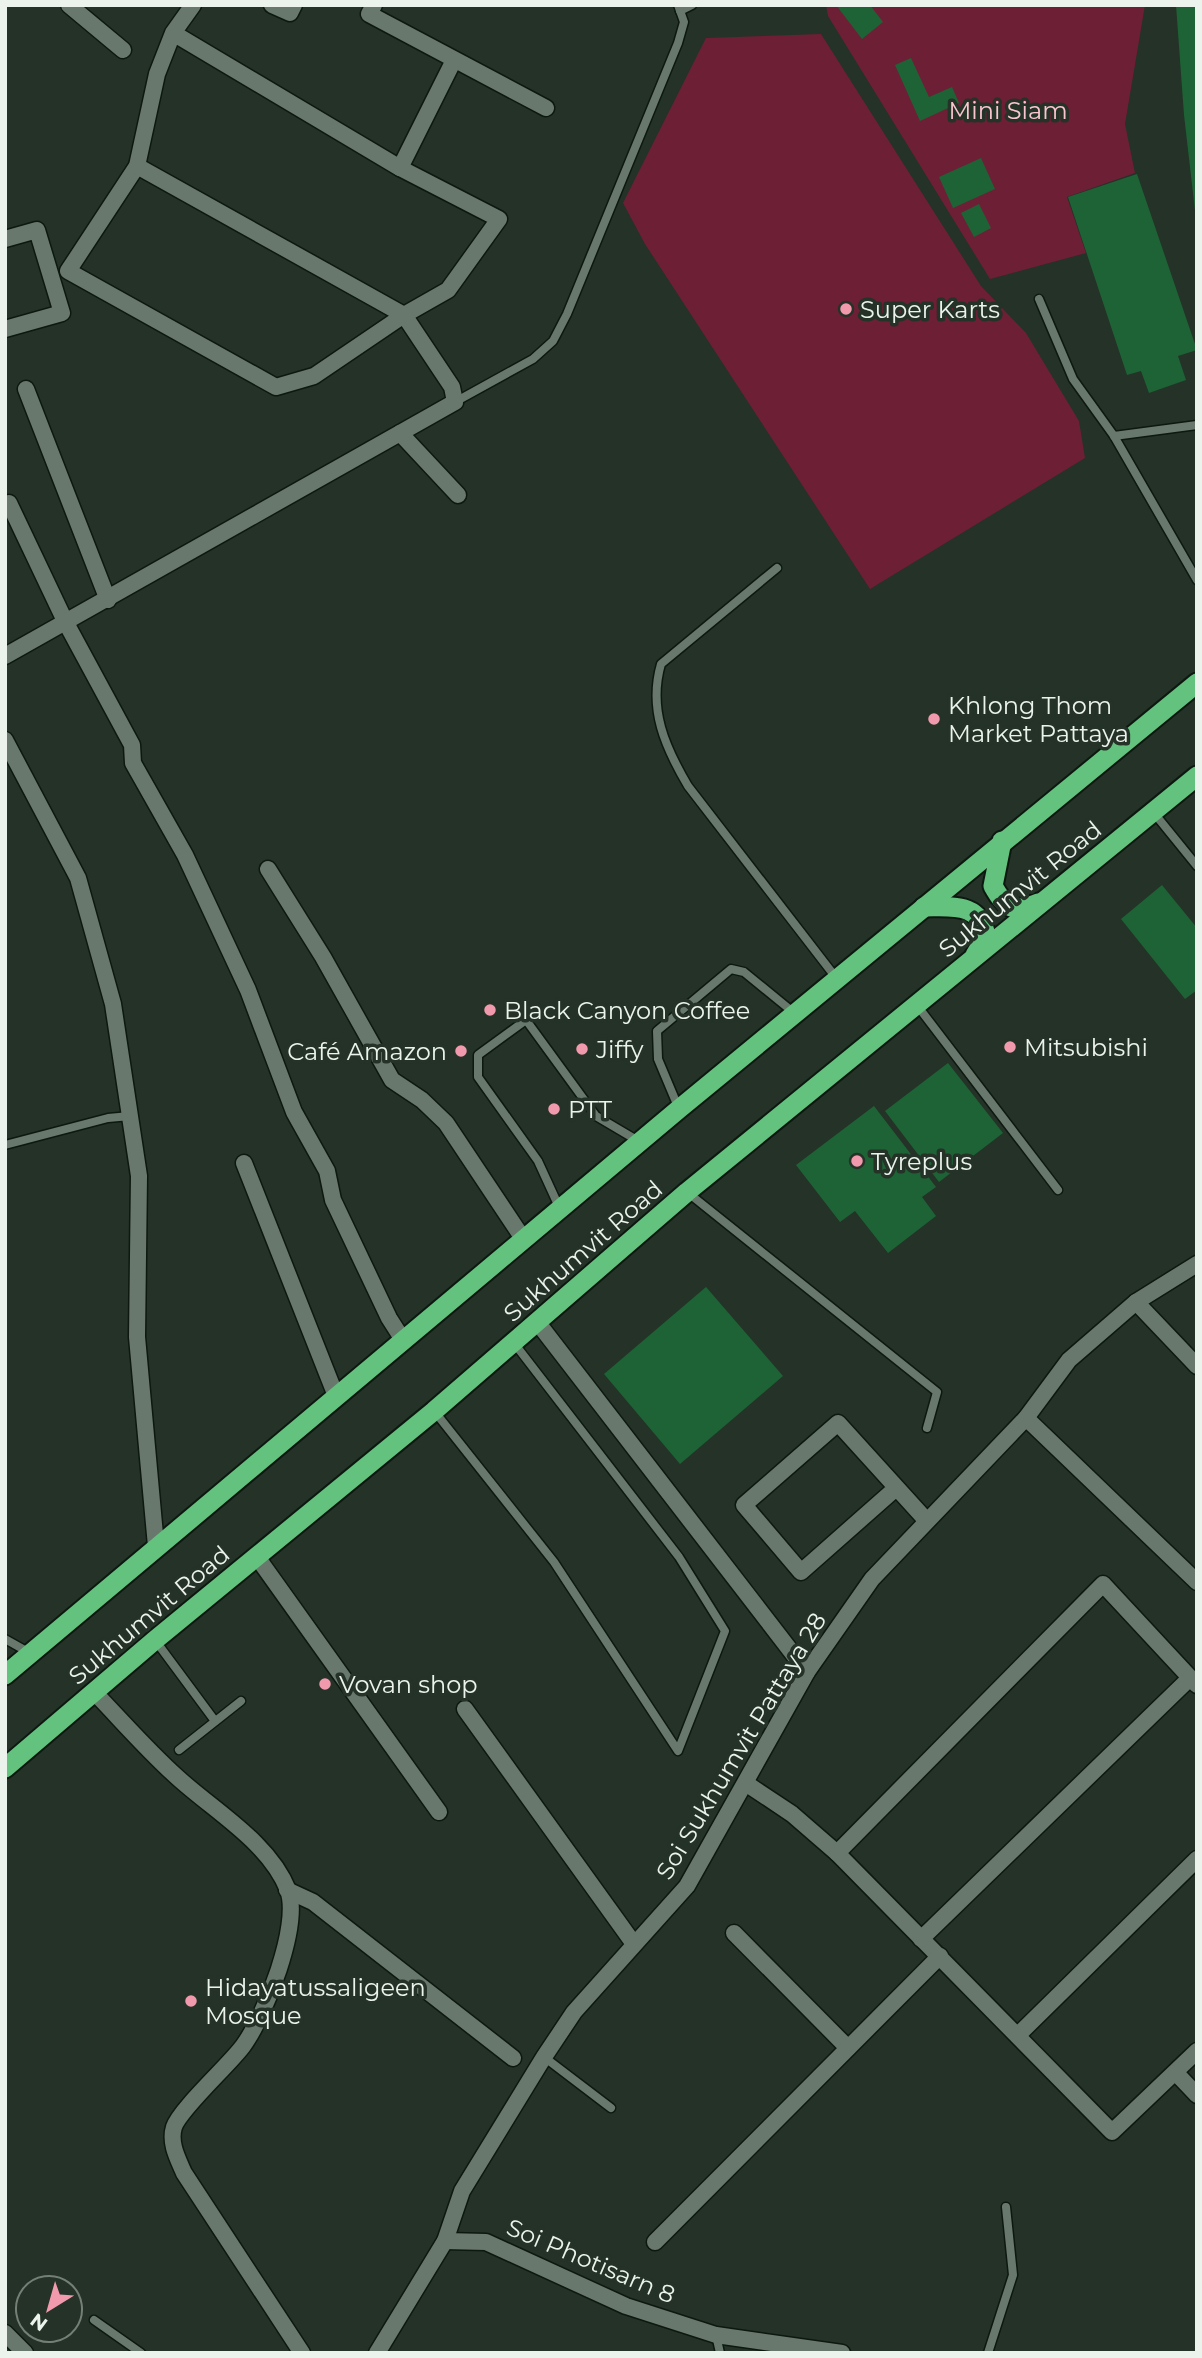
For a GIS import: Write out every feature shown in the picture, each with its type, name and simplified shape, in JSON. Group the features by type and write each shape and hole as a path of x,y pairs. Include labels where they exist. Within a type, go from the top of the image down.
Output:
{"highway":[{"name":"Sukhumvit Road","path":"5,1675 794,1013 1197,682"},
{"name":"Sukhumvit Road","path":"5,1769 155,1640 434,1411 687,1192 1197,776"},
{"path":"1002,841 993,886 1000,900 1021,910 1046,900"},
{"path":"924,907 967,908 977,914 986,937 970,962"}],"street":[{"path":"69,5 123,50"},
{"path":"173,33 400,168 499,219 448,290 314,376 276,387 68,271 137,166 158,74 173,33 193,5"},
{"path":"272,5 290,13 294,5"},
{"path":"374,5 369,14 546,108"},
{"path":"400,168 454,60"},
{"path":"5,656 455,402 452,387 404,316 137,166"},
{"path":"5,239 37,230 62,313 5,329"},
{"path":"26,389 108,600"},
{"path":"400,433 458,495"},
{"path":"9,503 65,621 132,745 133,763 185,855 248,990 294,1112 327,1171 333,1200 389,1318 403,1340"},
{"path":"5,740 78,878 113,1004 139,1176 136,1337 156,1546"},
{"path":"268,869 392,1080 422,1100 446,1123 524,1240"},
{"path":"244,1163 336,1396"},
{"name":"Soi Sukhumvit Pattaya 28","path":"377,2353 445,2241 462,2191 544,2057 574,2012 687,1886 747,1784 807,1672 872,1578 1026,1418 1069,1360 1136,1302 1197,1264"},
{"path":"1136,1302 1197,1366"},
{"path":"538,1323 807,1672"},
{"path":"1026,1418 1197,1582"},
{"path":"895,1489 801,1572 744,1505 838,1423 895,1489 926,1520"},
{"path":"257,1557 439,1812"},
{"path":"837,1853 1103,1584 1194,1682 921,1938"},
{"path":"95,1693 176,1776 269,1857 287,1889 292,1908 285,1943 263,2011 244,2045 174,2126 173,2149 184,2172 302,2353"},
{"path":"465,1709 634,1944"},
{"path":"747,1784 792,1814 837,1853 1112,2132 1197,2051"},
{"path":"1018,2035 1197,1859"},
{"path":"287,1889 313,1902 513,2058"},
{"path":"734,1933 848,2048"},
{"path":"655,2242 940,1956"},
{"path":"1176,2073 1197,2095"},
{"name":"Soi Photisarn 8","path":"445,2241 486,2242 626,2306 716,2334 842,2353"},
{"path":"5,2333 25,2353"}],"lane":[{"path":"455,402 533,359 553,341 567,314 678,43 684,22 679,8 692,5"},
{"path":"1039,299 1073,379 1114,436 1197,580"},
{"path":"1114,436 1197,425"},
{"path":"777,568 661,663 654,701 672,758 688,786 836,979"},
{"path":"1152,811 1197,866"},
{"path":"679,1109 658,1059 657,1031 712,982 731,969 744,972 794,1013"},
{"path":"916,1004 1058,1190"},
{"path":"560,1209 538,1161 478,1077 478,1055 526,1020 596,1116 640,1142"},
{"path":"5,1146 108,1118 130,1116"},
{"path":"687,1192 937,1392 927,1428"},
{"path":"434,1411 554,1562 678,1751 725,1631 679,1557 514,1343"},
{"path":"5,1639 30,1653"},
{"path":"155,1640 215,1721"},
{"path":"179,1750 241,1701"},
{"path":"544,2057 611,2108"},
{"path":"988,2353 1013,2275 1006,2207"},
{"path":"94,2320 141,2353"},
{"path":"716,2334 720,2353"}],"green space":[{"name":"Mini Siam","path":"826,5 1145,5 1125,124 1135,173 1067,197 1086,253 990,279 828,16"},
{"name":"Super Karts","path":"821,34 981,286 1026,333 1079,421 1085,458 870,589 645,244 623,203 706,38"}],"building":[{"path":"836,5 870,5 883,22 862,39"},
{"path":"1176,5 1197,5 1197,228 1184,115"},
{"path":"911,58 929,97 952,87 959,103 920,121 895,65"},
{"path":"981,158 995,189 953,208 939,177"},
{"path":"1137,174 1197,350 1178,356 1186,380 1149,393 1141,371 1127,375 1068,197"},
{"path":"979,204 991,228 974,237 961,213"},
{"path":"1162,885 1197,928 1197,990 1185,999 1121,919"},
{"path":"948,1063 1003,1133 939,1182 885,1111"},
{"path":"874,1106 936,1187 922,1197 936,1216 888,1253 855,1211 840,1222 796,1165"},
{"path":"706,1287 783,1376 680,1464 604,1374"}],"place":[{"name":"Super Karts","path":"846,309"},
{"name":"Khlong Thom Market Pattaya","path":"934,719"},
{"name":"Black Canyon Coffee","path":"490,1010"},
{"name":"Mitsubishi","path":"1010,1047"},
{"name":"Jiffy","path":"582,1049"},
{"name":"Café Amazon","path":"461,1051"},
{"name":"PTT","path":"554,1109"},
{"name":"Tyreplus","path":"857,1161"},
{"name":"Vovan shop","path":"325,1684"},
{"name":"Hidayatussaligeen Mosque","path":"191,2001"}]}
